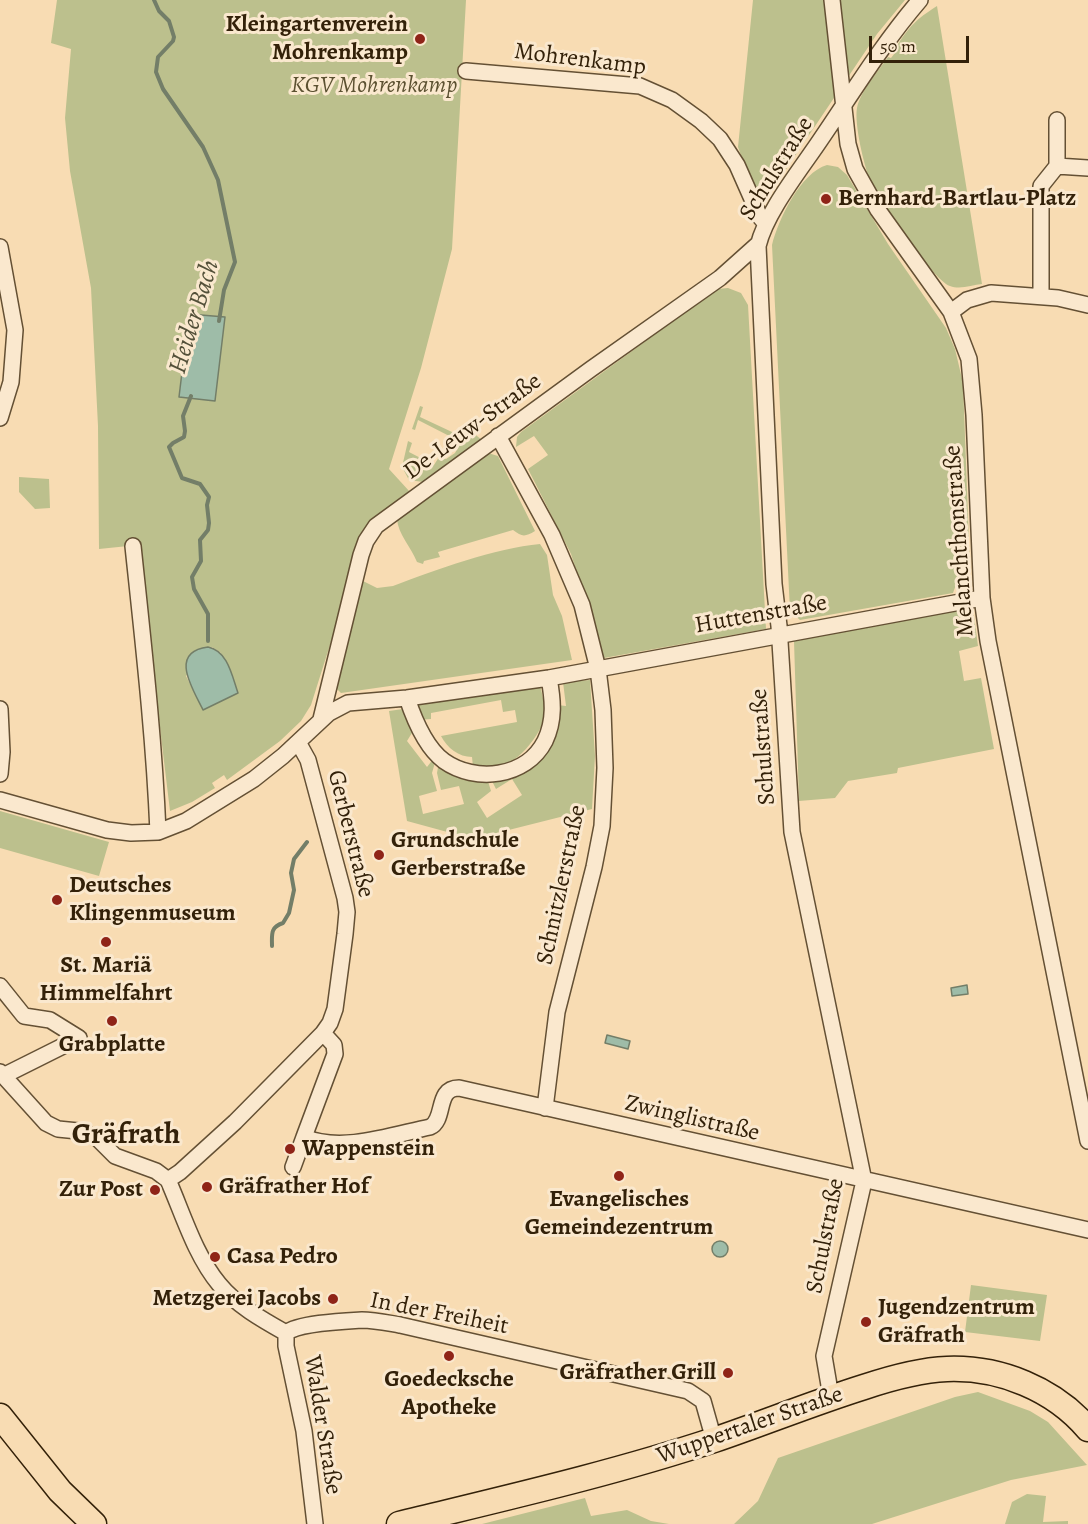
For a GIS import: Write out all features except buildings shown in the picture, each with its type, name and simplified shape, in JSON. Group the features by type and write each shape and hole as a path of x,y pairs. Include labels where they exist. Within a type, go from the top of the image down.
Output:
{"main road":[{"name":"Wuppertaler Straße","path":"399,1524 621,1469 714,1440 831,1397 910,1374 947,1369 972,1369 1000,1374 1042,1391 1072,1412 1088,1429"},
{"path":"0,1416 77,1516 94,1524"}],"street":[{"name":"Melanchthonstraße","path":"832,0 848,144 855,169 897,239 951,312 967,352 972,380 982,598 995,683 1088,1141"},
{"name":"Schulstraße","path":"831,1397 824,1356 864,1181 792,832 774,572 758,244 766,224 801,169 890,37 920,0"},
{"name":"Mohrenkamp","path":"466,71 640,86 672,100 701,121 720,140 736,165 760,217 766,224"},
{"path":"1041,296 1041,186 1057,166 1057,120"},
{"path":"1057,166 1088,168"},
{"name":"De-Leuw-Straße","path":"321,720 347,608 366,541 380,523 720,278 758,244"},
{"path":"0,247 15,330 11,382 0,418"},
{"path":"951,312 968,300 984,294 1041,296 1088,305"},
{"name":"Schnitzlerstraße","path":"498,436 552,535 582,605 598,669 603,710 605,768 602,826 594,867 557,1012 545,1108"},
{"path":"133,546 158,799 158,832"},
{"name":"Huttenstraße","path":"298,742 321,720 338,707 348,703 406,698 549,678 982,598"},
{"path":"406,698 417,724 442,759 467,772 481,775 496,774 523,764 534,755 545,740 553,714 549,678"},
{"path":"0,709 0,774"},
{"path":"0,800 107,830 131,833 158,832 186,821 217,804 262,773 298,742"},
{"name":"Gerberstraße","path":"168,1180 180,1172 235,1122 323,1033 333,1017 347,912 308,760 298,742"},
{"path":"0,986 24,1016 50,1020 79,1038 2,1074 46,1123 97,1138 116,1156 156,1171 168,1180 195,1244 219,1285 243,1306 286,1334"},
{"path":"293,1167 307,1139 335,1054 334,1045 323,1033"},
{"name":"Zwinglistraße","path":"307,1139 336,1144 434,1126 442,1100 453,1088 1088,1230"},
{"name":"In der Freiheit","path":"286,1334 298,1328 363,1320 400,1324 688,1391 703,1401 714,1440"},
{"name":"Walder Straße","path":"286,1334 286,1346 304,1431 315,1524"}],"green space":[{"name":"KGV Mohrenkamp","path":"57,0 466,0 452,249 421,368 389,469 410,492 353,558 335,629 311,705 301,721 280,741 227,780 224,775 212,783 215,788 192,802 170,811 138,545 99,549 98,426 91,288 70,171 65,118 71,49 51,43","holes":["189,314 225,317 215,400 179,396","212,647 221,653 203,710 186,676"]},
{"path":"753,0 905,0 877,34 764,202 757,200 738,147"},
{"path":"937,6 982,284 962,287 950,286 931,269 875,190 860,144 856,115 859,102 870,81 888,57 891,58 898,49 896,47 909,28"},
{"path":"827,165 838,167 847,175 888,244 946,328 955,349 963,383 970,570 958,579 953,593 800,620 790,611 772,245 779,223 792,198 808,177 817,169"},
{"path":"728,288 741,293 748,305 766,629 604,658 571,554 528,469 548,455 534,436 516,447 517,437 717,289"},
{"path":"420,406 423,407 420,417 467,439 472,432 482,440 423,482 409,480 402,467 408,441 412,443 409,452 434,465 439,457 446,459 455,453 461,442 418,420 415,430 412,429"},
{"path":"488,453 498,456 535,531 524,535 513,530 438,552 440,557 424,561 423,564 417,562 400,530 397,519"},
{"path":"19,477 49,479 50,508 35,509 19,492"},
{"path":"540,544 547,555 553,595 562,616 572,660 341,693 335,687 357,578 377,588 393,586 485,555"},
{"path":"965,605 974,616 978,646 959,651 964,681 981,678 994,749 898,768 897,773 848,781 835,798 799,801 794,641"},
{"path":"590,680 595,756 592,809 473,839 407,821 389,711 403,709 415,728 407,741 427,767 434,758 436,759 432,773 437,791 419,796 423,814 464,804 459,786 441,790 437,773 439,762 487,778 491,791 477,802 487,818 522,795 512,779 496,789 490,777 525,767 557,705 566,706 563,682"},
{"path":"540,685 545,713 539,731 518,757 501,767 492,769 473,767 472,757 454,751 441,736 517,722 515,710 503,712 501,700 431,713 431,719 418,720 414,706"},
{"path":"0,811 109,842 99,876 0,848"},
{"path":"971,1285 1047,1295 1040,1341 965,1332"},
{"path":"978,1392 1030,1411 1048,1422 1087,1465 1011,1480 872,1524 734,1524 758,1501 778,1458 955,1397"},
{"path":"1027,1494 1046,1496 1043,1522 1068,1521 1068,1524 1005,1524 1012,1502"},
{"path":"585,1498 591,1516 627,1510 651,1521 669,1524 482,1524"}],"water":[{"path":"189,314 225,317 215,401 179,397"},
{"path":"208,647 215,649 225,659 238,693 203,710 190,682 186,664 189,656 196,650"},
{"path":"967,985 968,994 952,996 951,988"},
{"path":"607,1035 630,1041 628,1049 605,1043"},
{"path":"720,1241 728,1249 720,1257 712,1249"}],"waterway":[{"name":"Heider Bach","path":"154,0 159,11 169,21 174,37 158,57 156,72 163,89 203,147 218,180 235,262 224,290 219,321"},
{"name":"Heider Bach","path":"191,396 183,416 184,437 169,447 182,478 200,484 209,497 208,530 200,540 201,561 192,577 194,589 208,614 208,641"},
{"name":"Heider Bach","path":"272,946 274,929 283,923 289,913 294,890 291,873 294,859 307,842"}],"place":[{"name":"Kleingartenverein Mohrenkamp","path":"420,39"},
{"name":"Bernhard-Bartlau-Platz","path":"826,199"},
{"name":"Grundschule Gerberstraße","path":"379,855"},
{"name":"Deutsches Klingenmuseum","path":"57,900"},
{"name":"St. Mariä Himmelfahrt","path":"106,942"},
{"name":"Grabplatte","path":"112,1021"},
{"name":"Wappenstein","path":"290,1149"},
{"name":"Evangelisches Gemeindezentrum","path":"619,1176"},
{"name":"Gräfrather Hof","path":"207,1187"},
{"name":"Zur Post","path":"155,1190"},
{"name":"Casa Pedro","path":"215,1257"},
{"name":"Metzgerei Jacobs","path":"333,1299"},
{"name":"Jugendzentrum Gräfrath","path":"866,1322"},
{"name":"Goedecksche Apotheke","path":"449,1356"},
{"name":"Gräfrather Grill","path":"728,1373"}],"district":[{"name":"Gräfrath","path":"126,1136"}]}
